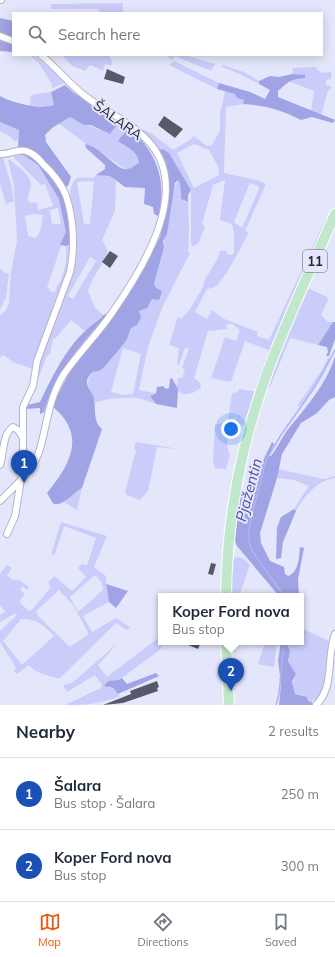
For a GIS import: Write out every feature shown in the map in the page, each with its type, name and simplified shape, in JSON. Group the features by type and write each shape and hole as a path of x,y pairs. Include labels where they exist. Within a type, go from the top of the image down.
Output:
{"main road":[{"name":"11","path":"226,593 230,529 240,472 261,390 335,214"},
{"path":"226,645 229,705"}],"street":[{"path":"0,36 12,41"},
{"name":"ŠALARA","path":"0,501 23,477 40,450 54,394 62,377 113,311 141,267 158,230 166,188 164,171 160,158 149,142 136,130 89,99 67,82 42,56"},
{"path":"0,154 6,155 16,150 27,151 46,166 66,195 72,230 72,260 51,326 37,360 33,386 23,407 23,477 14,516 7,534"},
{"path":"0,465 4,450 5,437 9,429 12,427 18,430 23,438"},
{"path":"316,705 327,692 330,681 332,648 335,634"}],"shaded area":[{"path":"123,3 123,12 100,12 99,9 51,9 51,4"},
{"path":"0,18 12,21 12,38 0,33"},
{"path":"0,40 12,45 12,52 0,51"},
{"path":"34,56 57,74 64,83 52,88 52,84 38,62 32,57"},
{"path":"63,56 109,56 112,61 111,66 105,64 103,71 90,65 85,71 72,66"},
{"path":"167,56 175,56 172,60"},
{"path":"175,56 187,56 215,64 211,71"},
{"path":"174,61 219,83 217,89 169,65"},
{"path":"223,65 244,72 259,81 259,84 222,67"},
{"path":"316,67 321,73 331,72 331,79 326,80 326,85 332,87 328,91 321,116 311,110 314,91 288,81 298,74 292,74 293,70 291,68"},
{"path":"292,74 305,75 305,78 292,80 287,83 278,91 278,97 335,120 333,123 312,117 301,120 287,113 273,109 243,104 244,100 237,98 235,94 217,89 219,83 250,92 265,99 270,90 259,84 259,81 270,76 279,77"},
{"path":"65,85 74,93 119,122 110,134 91,125 84,125 70,117 52,128 45,135 46,142 71,177 68,186 64,187 28,149 18,147 19,130 0,122 0,96 5,99 27,105 42,107 54,105 51,92"},
{"path":"225,91 235,94 237,98 244,100 243,104 226,107 224,173 260,181 266,184 245,231 249,232 238,253 220,282 214,287 207,289 195,312 207,319 212,310 222,318 258,332 257,336 269,340 326,218 329,219 259,388 255,388 269,350 245,341 231,382 211,378 225,337 236,341 240,330 232,324 226,324 226,329 208,331 194,378 200,383 201,388 193,393 183,394 177,389 177,382 178,378 182,378 185,370 182,367 189,349 185,348 179,365 177,365 179,348 169,345 178,316 181,319 190,309 203,287 204,281 218,258 220,251 226,251 228,255 234,254 234,233 232,224 220,220 225,180 213,185 202,224 205,226 199,242 193,247 191,243 191,190 169,153 163,149 159,150 140,128 151,133 173,150 194,136 207,146 212,145 220,131 220,114","holes":["194,144 209,150 219,168 219,175 194,188 177,153","250,183 258,186 259,189 242,228 234,222"]},
{"path":"51,92 54,105 48,107 30,105 31,95"},
{"path":"70,117 110,134 119,122 128,128 122,135 121,143 137,156 139,163 130,169 125,169 91,145 85,145 85,143 58,123"},
{"path":"0,122 19,130 18,140 14,141 11,137 0,131"},
{"path":"128,128 138,136 146,146 157,167 161,191 161,203 158,216 154,214 153,207 144,204 145,188 125,187 110,176 96,175 105,169 105,165 86,148 85,145 94,147 115,164 124,169 132,168 139,163 136,155 118,141"},
{"path":"163,149 169,153 191,190 188,195 188,202 181,199 180,183 178,180 175,183 167,234 163,241 164,247 154,284 156,288 162,291 159,300 152,299 147,308 139,311 141,317 137,325 131,328 127,339 110,360 101,370 92,372 88,378 87,383 95,403 97,423 102,429 82,488 65,501 54,504 47,493 63,471 68,460 72,449 72,438 63,417 52,406 70,371 126,298 160,237 169,190 166,162 159,150"},
{"path":"17,153 25,156 38,165 59,199 61,206 66,232 47,287 50,291 55,292 61,280 66,263 66,245 70,244 70,264 33,369 15,363 3,355 0,358 0,316 6,310 9,303 11,273 17,240 14,186 8,160 20,168 30,179 31,187 28,197 29,203 37,202 38,210 53,206 45,184 41,185 13,156","holes":["58,208 61,224 52,224 50,210","33,214 43,215 41,229 36,238 28,236 25,216"]},
{"path":"17,153 26,153 41,163 65,198 68,210 70,244 66,246 60,245 66,232 59,199 38,165 25,156"},
{"path":"0,157 3,158 11,184 14,201 6,204 0,184"},
{"path":"96,175 110,176 116,181 115,211 102,240 108,251 104,261 92,280 88,291 95,308 103,315 85,331 71,320 55,339 53,338 50,354 47,356 37,381 41,359 71,271 70,191 76,179 94,178","holes":["77,182 94,182 90,224 84,224","90,257 96,261 73,299 68,296"]},
{"path":"178,180 180,183 180,195 185,202 188,202 188,251 190,253 162,308 148,347 139,390 154,393 150,396 156,404 138,398 109,399 95,403 88,385 89,377 92,372 100,369 114,356 131,330 139,311 148,304 155,291 156,288 154,284 164,247 169,213","holes":["123,348 141,354 133,394 124,395 111,392"]},
{"path":"0,268 5,273 9,274 6,297 0,310"},
{"path":"310,289 329,298 321,315 328,322 333,322 318,345 290,338 270,387 267,386 306,290"},
{"path":"106,314 106,316 69,361 55,385 44,412 40,414 40,408 25,409 27,405 40,402 63,358 70,348 87,329"},
{"path":"333,322 335,322 335,339 329,356 326,356 328,352 327,347 318,345"},
{"path":"335,357 335,397 329,400 317,413 301,423 282,454 277,478 260,533 261,543 270,561 284,567 285,574 288,576 292,574 296,568 299,560 300,547 304,548 298,579 299,593 276,593 237,546 234,539 239,496 252,500 261,465 272,442 274,444 269,456 271,456 286,432 320,388"},
{"path":"328,358 331,360 318,384 301,406 297,406 322,370"},
{"path":"172,378 178,389 177,408 156,404 150,396 156,393 157,387 163,386 166,389 169,388 170,379"},
{"path":"239,389 258,392 246,429 243,425 239,425 237,439 232,438 236,420 234,417 232,421 227,441 230,455 226,469 215,468 213,462 215,425 228,421 232,393 238,392"},
{"path":"136,442 179,449 157,447 148,491 140,500 127,495 125,492 136,450 134,449"},
{"path":"278,469 323,479 335,476 335,478 329,479 317,485 307,494 296,511 294,509 309,486 294,480 277,478"},
{"path":"82,488 77,510 64,502 77,491"},
{"path":"294,509 296,511 283,542 281,558 276,559 277,528 281,517"},
{"path":"61,522 107,536 94,567 106,576 106,587 109,602 83,616 92,632 116,618 130,627 127,630 116,623 59,679 39,672 29,665 17,674 13,670 16,669 15,666 0,642 0,631 17,615 16,613 0,622 0,615 5,612 0,605 0,574 7,565 12,568 7,575 12,579 19,580 29,587 27,590 23,586 20,590 25,594 19,602 29,611 32,610 51,587 48,583 54,576 72,591 86,577 78,568 82,564 87,565 96,538 64,526 55,554 51,555","holes":["95,575 102,583 103,590 78,612 70,597","59,590 73,605 89,634 70,647 38,616 36,611","21,619 40,623 54,636 22,665 3,641"]},
{"path":"238,557 244,559 250,565 240,593 229,593 231,559"},
{"path":"106,584 128,591 116,608 109,602"},
{"path":"304,629 331,642 328,680 316,702 314,699 310,702 301,695 295,694 293,685 296,674 288,661 290,651 287,645 304,645"},
{"path":"158,638 158,645 163,645 161,649 119,680 114,680 108,688 112,688 120,696 93,704 65,705 101,688 102,685 95,675 67,692 63,685 72,683 118,643 98,665 107,677"},
{"path":"264,645 277,645 274,667 258,664"},
{"path":"280,645 287,645 290,651 288,661 296,674 292,682 295,694 307,697 308,701 312,702 312,705 279,705 281,684 278,660"},
{"path":"156,673 159,676 118,694 113,688 104,686 108,681 119,680 122,678 127,684"}],"building":[{"path":"107,69 125,77 123,84 104,79"},
{"path":"164,116 183,129 175,138 158,125"},
{"path":"110,251 118,256 110,268 102,262"},
{"path":"211,563 216,564 213,575 208,574"},
{"path":"188,645 200,645 198,649"},
{"path":"157,681 159,687 157,688 158,691 123,703 103,705 131,694 130,691"}],"waterway":[{"name":"Pjažentin","path":"282,593 251,549 248,536 250,523 266,460 281,435 314,388 335,350"},
{"name":"Pjažentin","path":"276,705 279,694 284,645"}],"place":[{"name":"Šalara","path":"24,483"},
{"name":"Koper Ford nova","path":"231,691"}]}
